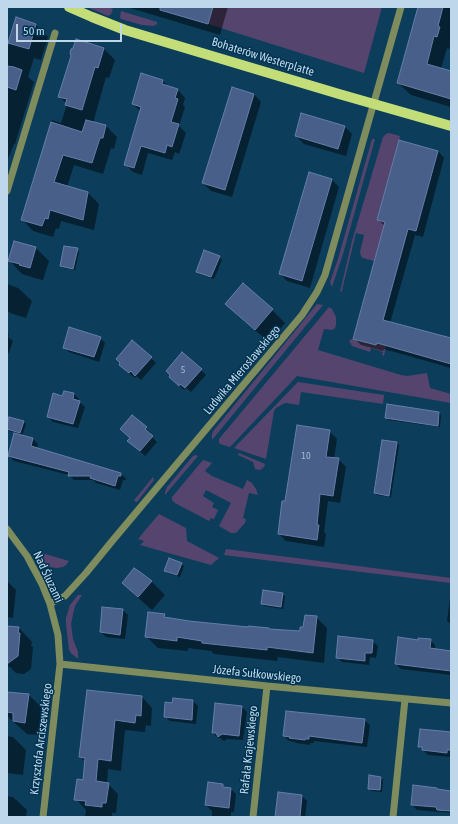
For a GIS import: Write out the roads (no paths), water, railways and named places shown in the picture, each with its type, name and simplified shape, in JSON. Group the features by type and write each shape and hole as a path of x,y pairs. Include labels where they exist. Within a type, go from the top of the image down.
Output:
{"main road":[{"name":"Bohaterów Westerplatte","path":"69,7 125,30 451,126"}],"street":[{"name":"Ludwika Mierosławskiego","path":"50,604 65,596 86,573 302,315 317,292 325,275 401,7"},
{"path":"7,191 55,33"},
{"name":"Nad Śluzami","path":"7,528 27,556 42,584 50,604 58,635 60,664"},
{"name":"Józefa Sułkowskiego","path":"60,664 267,686 451,703"},
{"name":"Krzysztofa Arciszewskiego","path":"43,817 60,664"},
{"name":"Rafała Krajewskiego","path":"253,817 267,686"},
{"path":"393,817 405,699"}]}
